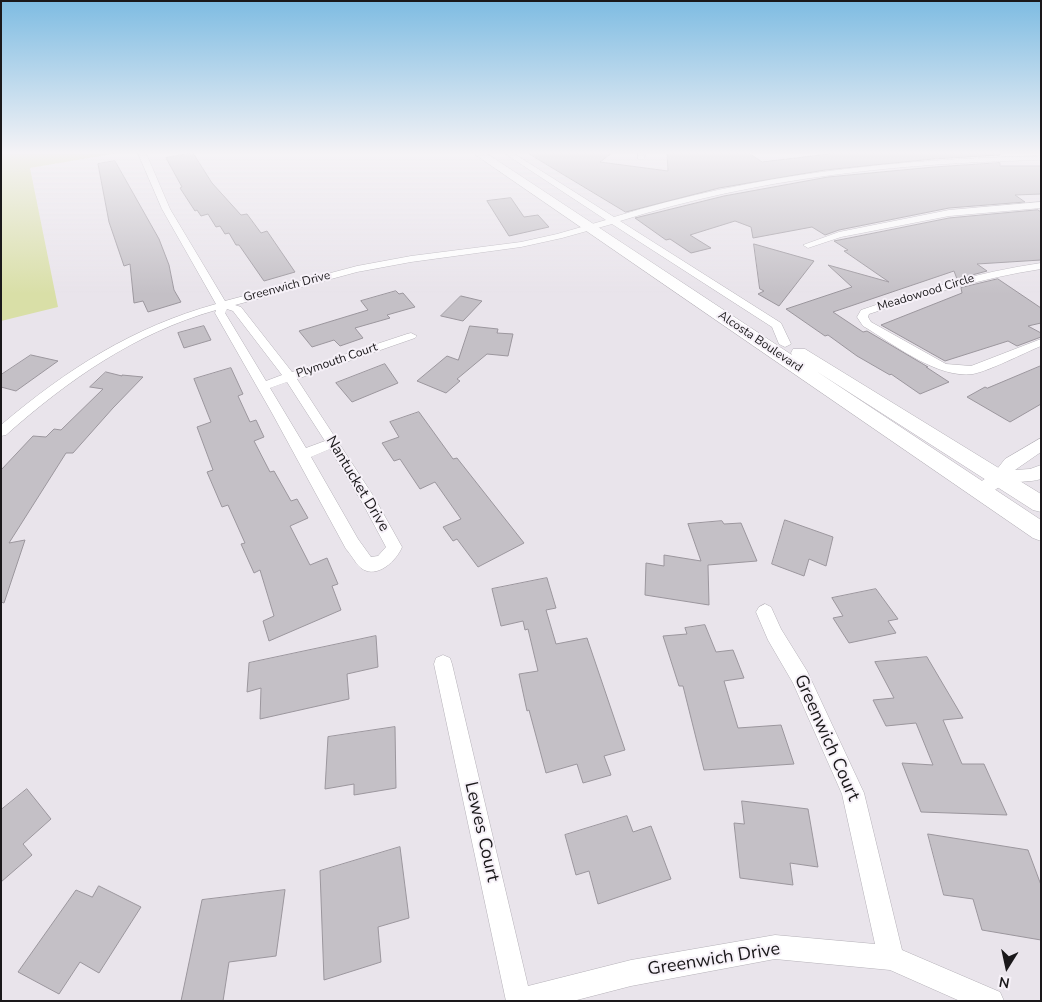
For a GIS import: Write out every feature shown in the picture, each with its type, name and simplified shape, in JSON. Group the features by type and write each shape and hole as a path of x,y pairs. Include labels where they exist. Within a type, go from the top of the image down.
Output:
{"main road":[{"name":"Alcosta Boulevard","path":"560,200 603,224 1041,532"},
{"name":"Alcosta Boulevard","path":"566,200 785,344 1041,504"}],"street":[{"name":"Nantucket Drive","path":"162,200 223,305 237,309 290,377 370,501 394,547 391,555 384,561 373,564 367,563 359,554 264,386 220,313 223,305"},
{"name":"Alcosta Boulevard","path":"570,200 603,224"},
{"name":"Greenwich Drive","path":"1,432 61,383 111,350 165,324 223,305 353,270 394,262 535,242 603,224 682,200"},
{"path":"808,245 839,235 949,213 1041,205"},
{"name":"Meadowood Circle","path":"1041,266 1008,270 938,287 865,312 862,318 867,324 942,367 958,370 973,370 1041,342"},
{"name":"Plymouth Court","path":"264,386 411,336"},
{"path":"302,455 333,443"},
{"path":"981,491 1000,478 1011,463 1041,444"},
{"path":"1000,478 1033,476 1041,471"},
{"name":"Greenwich Court","path":"765,612 774,634 800,677 853,793 890,958"},
{"name":"Lewes Court","path":"443,664 520,1001"},
{"name":"Greenwich Drive","path":"520,1001 631,973 775,947 890,958 991,1001"}],"green space":[{"path":"1,200 36,200 58,307 1,321"}],"building":[{"path":"105,200 137,200 159,239 169,265 174,290 181,302 148,312 143,301 134,303 130,264 124,266 109,222"},
{"path":"188,200 227,200 241,215 247,214 261,233 267,231 295,272 264,281 229,233 225,234 220,226 216,227 208,214 201,216 197,210 195,211"},
{"path":"512,200 524,217 538,215 549,227 509,236 487,201"},
{"path":"606,200 673,200 626,212"},
{"path":"709,200 1022,200 1025,202 949,208 839,230 825,235 812,227 753,238 751,227 735,221 690,235 711,248 691,253 670,239 666,240 635,218"},
{"path":"1038,210 1041,212 1041,260 977,264 987,271 957,279 954,271 833,312 863,332 867,331 928,367 926,367 949,382 920,394 891,374 857,356 828,335 825,336 786,309 852,287 828,265 889,282 844,251 848,250 834,241 949,218"},
{"path":"754,244 814,261 779,306 758,294 764,291 760,289"},
{"path":"998,279 1041,308 1041,323 1028,326 1041,333 1041,337 1017,346 1008,341 945,361 881,325 962,293 961,288"},
{"path":"396,291 399,294 403,293 415,307 387,315 390,318 355,328 363,338 340,346 334,340 312,347 299,331 368,310 361,301"},
{"path":"461,296 482,301 463,321 441,316"},
{"path":"204,326 211,340 184,348 178,333"},
{"path":"470,326 498,329 497,333 513,334 508,356 487,354 457,379 460,381 446,393 417,381 447,356 458,360"},
{"path":"31,355 58,361 16,391 1,387 1,375"},
{"path":"385,364 398,383 352,402 336,383"},
{"path":"1041,366 1041,404 1010,422 967,397 985,387 987,388"},
{"path":"231,368 243,394 238,396 250,422 256,420 264,437 254,441 270,472 274,471 291,501 297,499 308,518 290,526 310,565 327,558 338,584 332,586 341,610 269,641 263,621 274,616 260,570 254,573 241,544 245,543 228,505 222,507 207,472 213,470 197,427 211,422 194,379"},
{"path":"106,372 122,376 143,377 73,453 66,453 9,543 25,540 4,603 1,602 1,470 33,436 46,437 54,429 61,430 103,389 90,387"},
{"path":"419,412 453,459 457,458 524,543 478,567 457,539 453,541 443,527 461,519 435,482 420,489 400,459 394,461 382,443 399,437 390,422"},
{"path":"785,520 833,537 826,566 809,559 804,576 772,564"},
{"path":"722,521 724,524 741,523 757,561 708,565 709,605 645,595 646,563 664,566 664,555 701,561 688,524"},
{"path":"547,578 556,608 546,610 556,644 587,638 625,750 604,756 611,775 583,783 577,764 546,773 529,710 527,711 519,674 538,671 528,629 525,630 523,621 501,626 492,589"},
{"path":"876,589 898,619 888,621 896,633 849,643 833,618 843,616 832,598"},
{"path":"705,625 716,652 733,650 744,678 724,681 738,728 781,725 794,764 704,770 683,686 679,686 663,636 687,634 685,628"},
{"path":"376,636 378,667 347,674 349,699 260,719 261,688 247,692 249,663"},
{"path":"927,657 963,718 943,720 962,764 984,764 1007,815 921,812 902,763 933,765 916,723 886,726 873,700 894,698 875,662"},
{"path":"395,727 396,788 354,795 354,784 325,789 328,737"},
{"path":"27,789 51,819 23,844 32,855 1,882 1,810"},
{"path":"742,801 808,809 818,867 790,863 793,885 740,878 734,823 744,824"},
{"path":"627,816 633,832 651,826 671,879 598,904 589,871 576,875 565,835"},
{"path":"928,834 1028,850 1041,885 1041,940 982,930 973,899 944,895"},
{"path":"400,847 409,918 378,927 381,962 324,980 320,871"},
{"path":"99,886 141,907 99,973 80,962 59,994 18,972 76,890 92,897"},
{"path":"285,890 276,956 229,962 223,1001 181,1001 202,900"}]}
